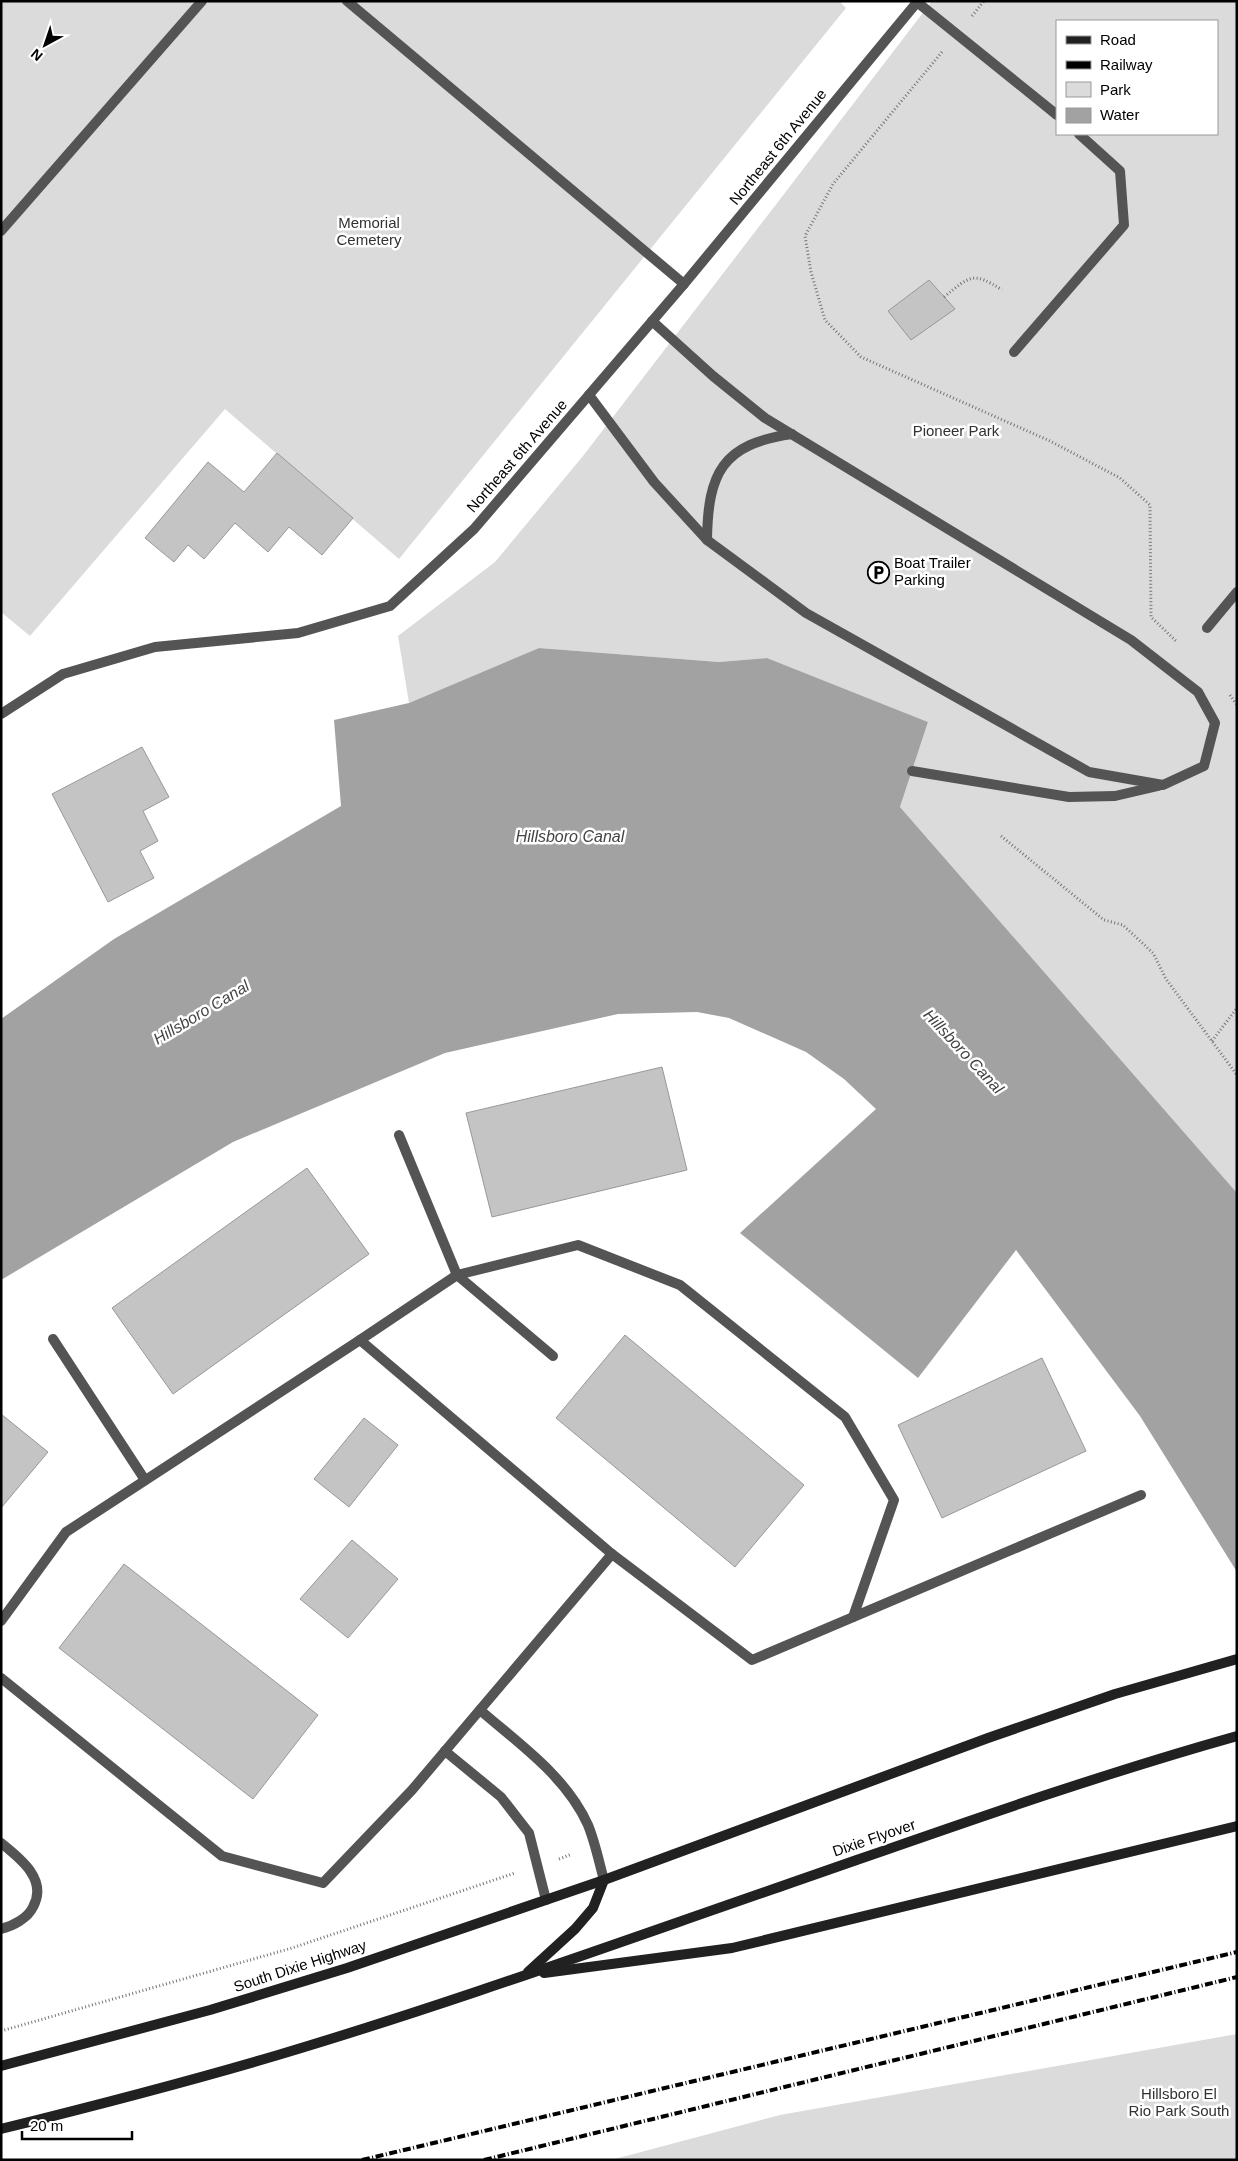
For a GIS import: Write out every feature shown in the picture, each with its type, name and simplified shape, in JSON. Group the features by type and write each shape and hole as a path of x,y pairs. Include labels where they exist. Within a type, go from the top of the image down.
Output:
{"main road":[{"path":"523,1976 575,1929 593,1908 604,1880 997,1735 1115,1694 1237,1660"},
{"name":"Dixie Flyover","path":"523,1976 1037,1798 1172,1754 1237,1736"},
{"path":"1,2129 149,2092 278,2055 523,1976 732,1948 1237,1826"},
{"name":"South Dixie Highway","path":"1,2066 210,2010 347,1968 604,1880"}],"street":[{"path":"1,231 202,1"},
{"path":"347,1 684,284"},
{"path":"917,2 1056,115"},
{"name":"Northeast 6th Avenue","path":"1,714 63,674 155,647 298,633 390,606 474,529 684,284 917,2"},
{"path":"1014,352 1124,225 1120,171 1080,135"},
{"path":"652,321 750,406 792,434 1130,640 1198,692 1215,723 1204,766 1164,785 1115,796 1069,798 912,771"},
{"path":"588,395 654,482 707,540 806,613 1089,772 1164,785"},
{"path":"707,540 707,509 712,484 734,453 766,438 792,434"},
{"path":"1207,628 1237,592"},
{"path":"399,1135 457,1275 553,1356"},
{"path":"1,1621 66,1532 457,1275 578,1245 680,1285 845,1417 894,1500 853,1617"},
{"path":"53,1339 145,1480"},
{"path":"360,1340 612,1554 752,1660 1141,1495"},
{"path":"1,1678 222,1856 323,1883 412,1790 612,1554"},
{"path":"480,1710 551,1771 571,1795 588,1825 604,1880"},
{"path":"445,1751 501,1797 529,1833 546,1900"},
{"path":"1,1843 23,1861 35,1879 39,1897 29,1914 1,1929"}],"path":[{"path":"984,1 833,184 805,236 811,272 825,320 862,357 1050,441 1120,478 1150,505 1151,616 1179,644"},
{"path":"944,297 973,277 982,278 1002,290"},
{"path":"1229,694 1237,705"},
{"path":"1001,836 1104,920 1123,925 1154,953 1166,979 1237,1075"},
{"path":"1212,1042 1237,1008"},
{"path":"1,2030 292,1948 594,1847"}],"green space":[{"name":"Memorial Cemetery","path":"1,1 839,1 846,8 399,559 225,409 30,636 1,612"},
{"name":"Pioneer Park","path":"932,1 1237,1 1237,1193 900,807 928,722 767,658 719,662 539,648 409,703 398,636 495,562 583,456"},
{"name":"Hillsboro El Rio Park South","path":"1237,2034 1237,2160 611,2160 780,2115"}],"water":[{"name":"Hillsboro Canal","path":"539,648 719,662 767,658 928,722 900,807 1237,1193 1237,1572 1140,1416 1016,1250 918,1378 740,1233 876,1109 844,1079 806,1052 729,1018 697,1012 618,1014 445,1053 233,1142 1,1280 1,1019 114,939 341,806 334,720 409,703"}],"building":[{"path":"929,280 955,309 911,340 888,311"},
{"path":"277,453 353,518 322,555 289,527 268,552 235,523 204,559 188,545 174,562 145,538 208,462 244,492"},
{"path":"142,747 169,797 143,811 158,841 140,851 154,878 108,902 52,794"},
{"path":"662,1067 687,1170 492,1217 466,1113"},
{"path":"307,1168 369,1254 173,1394 112,1308"},
{"path":"625,1335 804,1485 735,1567 556,1418"},
{"path":"1042,1358 1086,1451 942,1518 898,1425"},
{"path":"1,1414 48,1452 1,1508"},
{"path":"364,1418 398,1445 349,1507 314,1479"},
{"path":"352,1540 398,1579 348,1638 300,1599"},
{"path":"124,1564 318,1715 253,1799 59,1648"}],"railway":[{"path":"362,2160 1237,1952"},
{"path":"484,2160 1237,1977"}],"place":[{"name":"Boat Trailer Parking","path":"878,572"}]}
